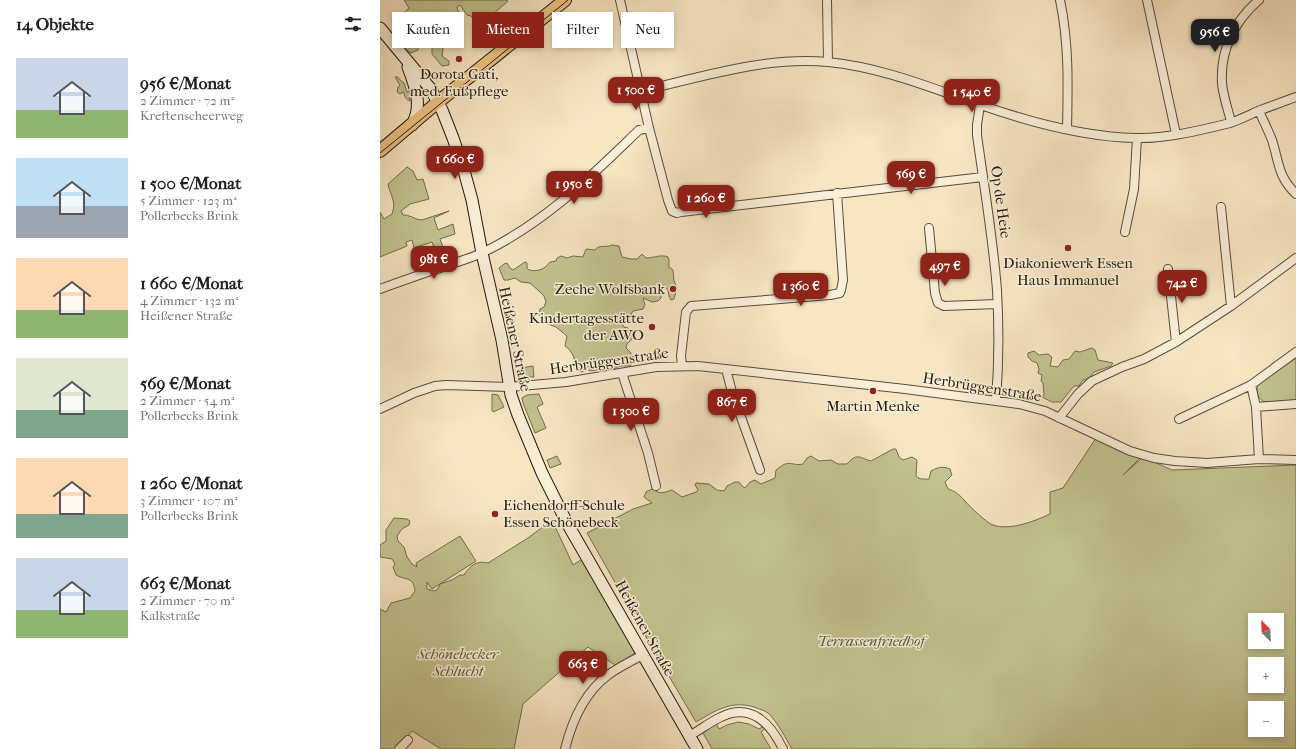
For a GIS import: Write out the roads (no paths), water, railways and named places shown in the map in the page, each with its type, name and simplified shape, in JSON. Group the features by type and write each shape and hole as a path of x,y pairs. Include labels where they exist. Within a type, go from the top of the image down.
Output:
{"main road":[{"path":"380,151 438,102 565,0"}],"street":[{"path":"620,0 650,128 672,211 681,212 983,177"},
{"path":"827,0 828,62"},
{"path":"1060,0 1066,38 1067,129"},
{"path":"1147,0 1176,134"},
{"path":"1232,122 1224,98 1222,84 1222,68 1225,53 1229,40 1238,23 1246,11 1259,0"},
{"path":"380,28 401,54 409,68 417,96 417,111 412,124"},
{"name":"Heißener Straße","path":"401,54 430,88 438,102 453,138 468,182 482,253 502,340 509,387 518,416 557,505 697,749"},
{"path":"641,91 761,65 791,61 828,62 873,69 1030,120 1092,134 1137,138 1176,134 1232,122 1296,97"},
{"name":"Op de Heie","path":"980,105 977,125 993,248 997,304 998,336 996,400"},
{"path":"1259,111 1271,140 1283,178 1287,185 1296,194"},
{"path":"380,289 482,253 511,238 537,222 570,196 639,130 650,128"},
{"path":"1125,232 1134,189 1137,138"},
{"path":"682,366 681,356 686,312 691,306 840,293 842,290 843,280 837,193"},
{"path":"1221,207 1231,306"},
{"path":"930,228 935,293 936,299 940,305 997,304"},
{"path":"1059,418 1078,394 1092,381 1122,367 1144,359 1176,342 1231,306 1296,258"},
{"path":"1168,269 1176,342"},
{"path":"1179,419 1250,385 1296,352"},
{"name":"Herbrüggenstraße","path":"380,409 414,393 435,386 457,384 509,387 566,382 622,374 656,367 682,366 726,369 996,400 1032,407 1045,411 1115,445 1154,458 1207,463 1259,459 1296,460"},
{"path":"726,369 737,406 760,470"},
{"path":"622,374 648,453 656,486"},
{"path":"1250,385 1256,407 1259,459"},
{"path":"1256,407 1296,404"},
{"path":"565,749 577,714 589,694 607,675 643,655"},
{"path":"689,736 722,716 734,713 746,713 758,717 768,725 783,749"},
{"path":"399,749 408,740"}],"tram line":[{"path":"380,153 568,0"}],"place":[{"name":"Dorota Gati, med. Fußpflege","path":"459,59"},
{"name":"Diakoniewerk Essen Haus Immanuel","path":"1068,248"},
{"name":"Zeche Wolfsbank","path":"673,289"},
{"name":"Kindertagesstätte der AWO","path":"652,327"},
{"name":"Martin Menke","path":"873,391"},
{"name":"Eichendorff-Schule Essen Schönebeck","path":"495,514"}],"park label":[{"name":"Terrassenfriedhof","path":"871,641"},
{"name":"Schönebecker Schlucht","path":"458,662"}]}
